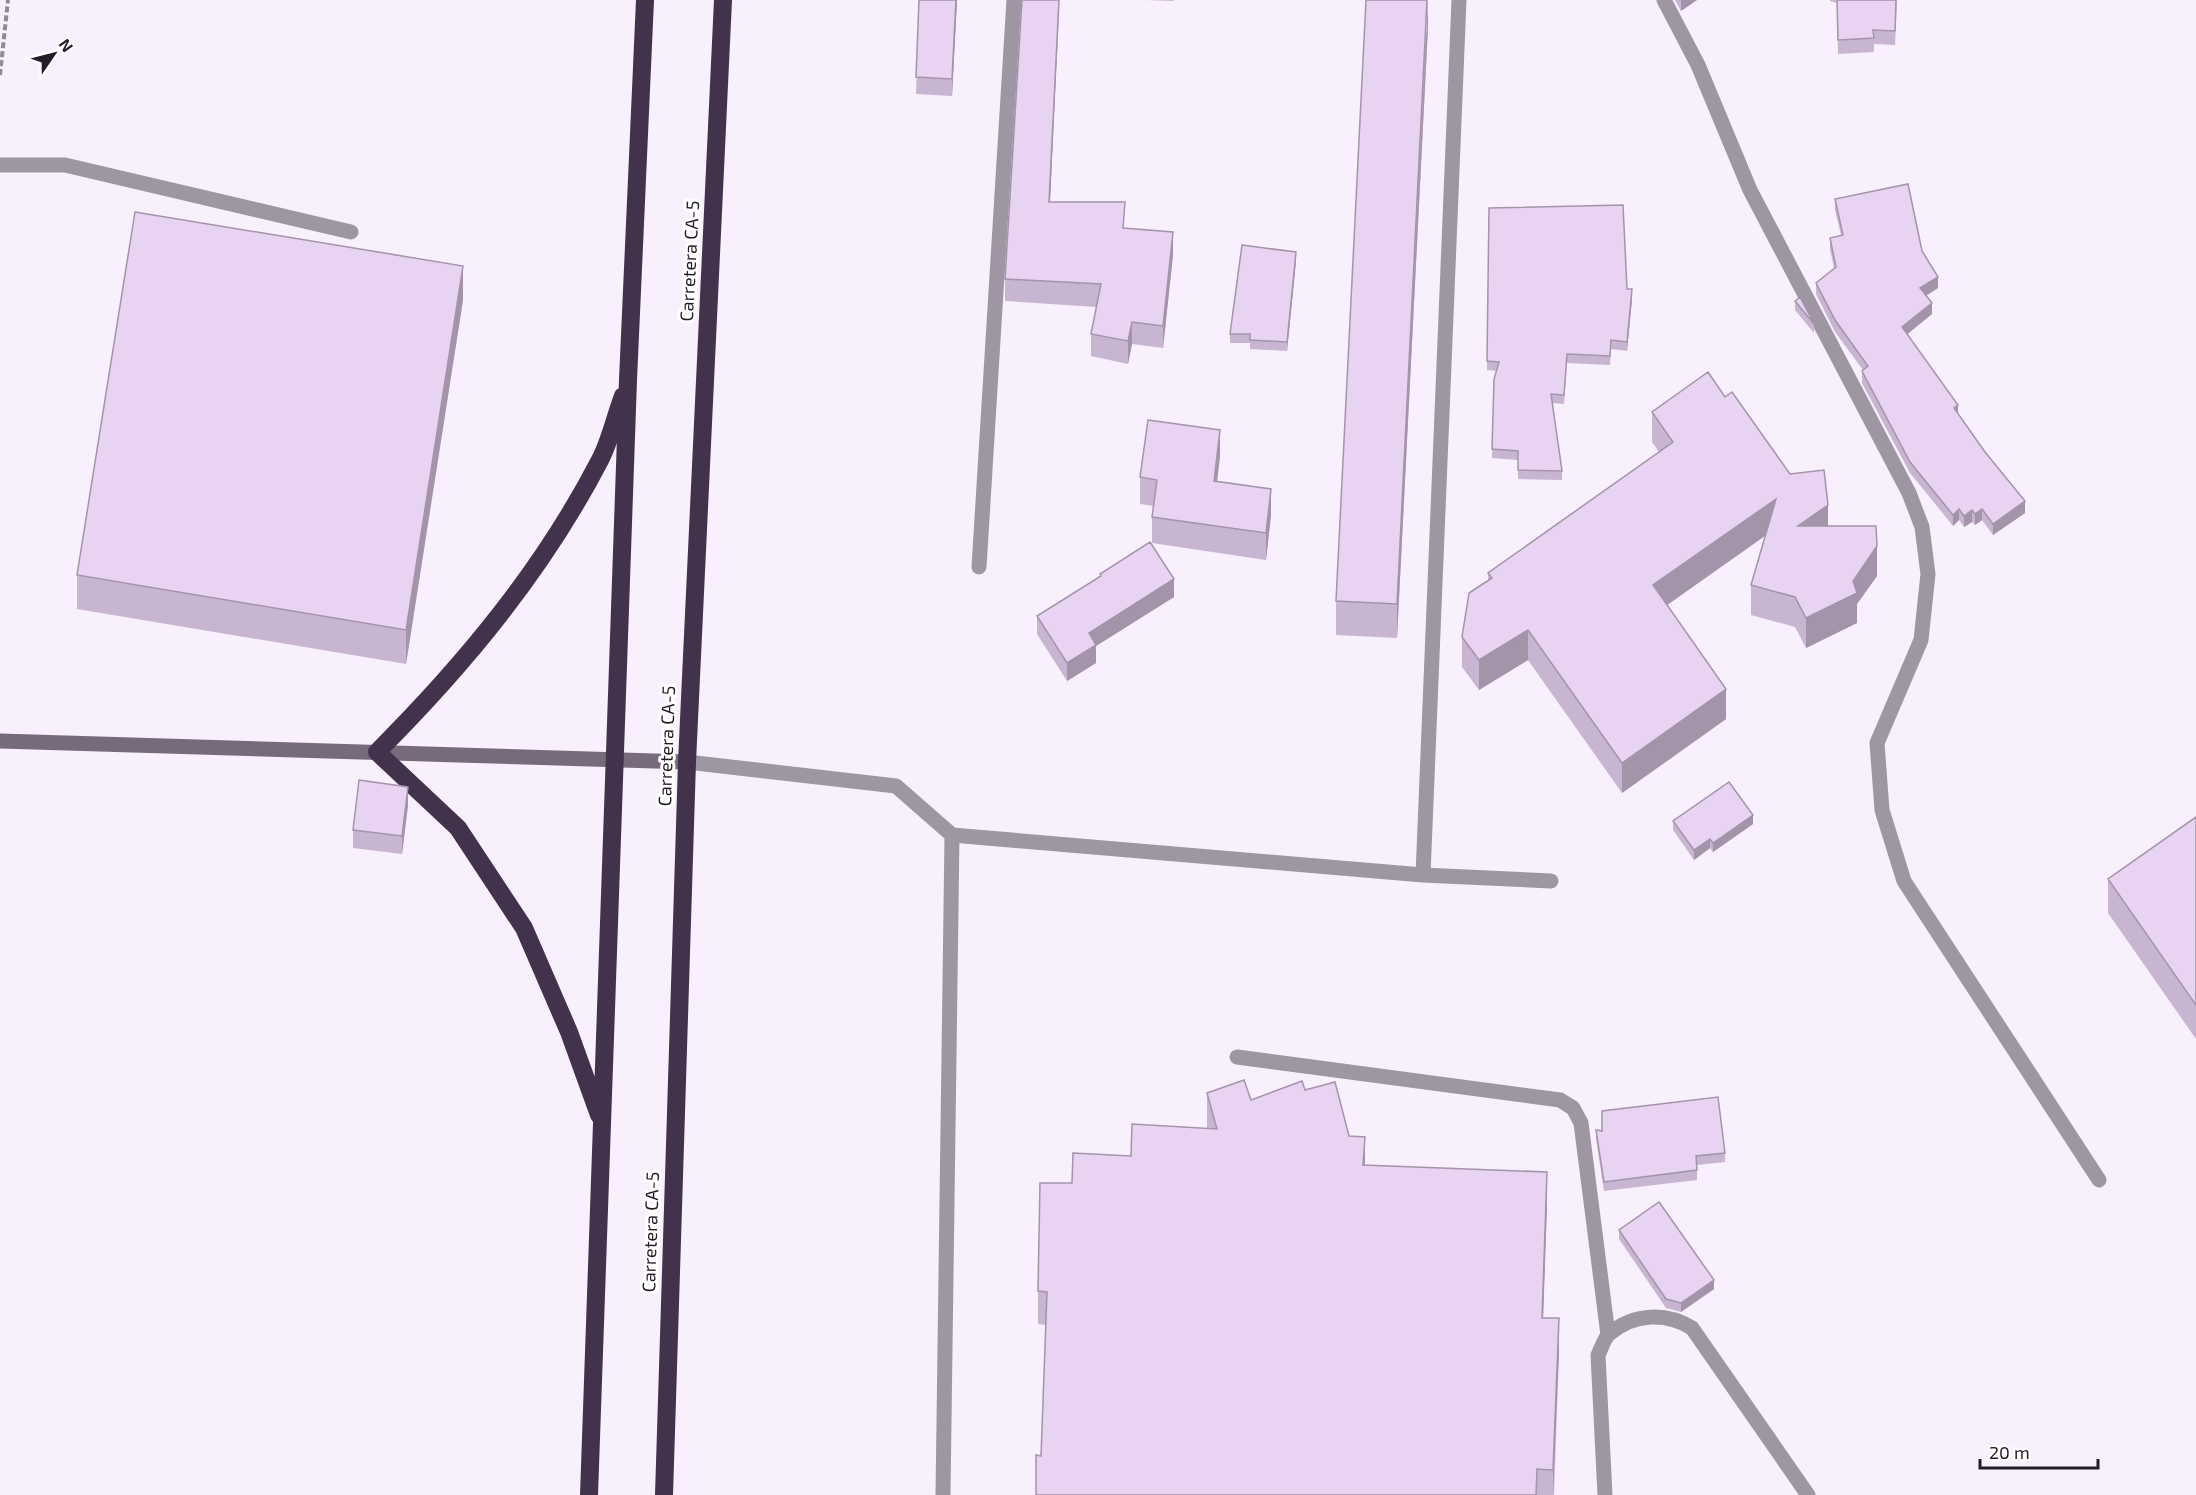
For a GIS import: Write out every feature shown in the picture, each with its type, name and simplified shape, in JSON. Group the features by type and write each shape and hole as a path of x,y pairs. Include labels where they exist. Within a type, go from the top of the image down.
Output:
{"highway":[{"path":"589,1495 628,380 645,0"},
{"name":"Carretera CA-5","path":"664,1495 687,762 723,0"},
{"path":"603,1125 568,1032 524,928 458,828 377,752 423,706 473,649 521,587 600,459 628,380"}],"main road":[{"path":"0,741 687,762"}],"lane":[{"path":"980,567 1014,0"},
{"path":"1423,875 1459,0"},
{"path":"1664,0 1698,65 1750,190 1909,493 1922,527 1928,574 1921,640 1876,742 1882,810 1905,881 2099,1180"},
{"path":"0,165 65,165 351,232"},
{"path":"687,762 896,786 952,835 1423,875 1551,881"},
{"path":"943,1495 952,835"},
{"path":"1237,1057 1560,1100 1573,1108 1581,1123 1608,1335 1598,1355 1605,1495"},
{"path":"1608,1335 1635,1320 1656,1315 1679,1320 1692,1328 1808,1495"}],"path":[{"path":"0,75 8,0"}],"building":[{"path":"919,0 956,0 952,79 916,77"},
{"path":"1022,0 1059,0 1049,202 1125,202 1123,228 1173,232 1163,326 1132,322 1128,341 1091,334 1101,284 1005,279"},
{"path":"1366,0 1427,0 1397,604 1336,601"},
{"path":"1837,0 1896,0 1895,31 1873,30 1874,38 1838,40"},
{"path":"1908,184 1922,251 1938,277 1920,288 1932,303 1902,327 1958,405 1954,408 1985,452 2025,501 1993,524 1982,509 1975,514 1972,510 1964,516 1959,509 1953,515 1910,462 1862,371 1868,366 1835,320 1816,283 1836,267 1830,238 1843,235 1835,199"},
{"path":"1623,205 1627,289 1632,289 1627,342 1611,340 1610,356 1567,354 1564,395 1551,394 1562,471 1518,470 1518,451 1492,449 1494,379 1499,362 1487,361 1489,208"},
{"path":"135,212 463,266 406,630 77,575"},
{"path":"1242,245 1296,252 1287,342 1250,340 1250,334 1230,334"},
{"path":"1800,297 1814,324 1795,301"},
{"path":"1708,372 1725,397 1732,392 1790,474 1824,470 1828,505 1798,526 1876,526 1877,546 1853,581 1857,593 1806,618 1795,597 1751,585 1776,499 1653,585 1726,689 1622,763 1528,630 1479,660 1462,637 1469,593 1492,578 1488,573 1673,442 1652,412"},
{"path":"1148,420 1220,430 1214,481 1271,489 1266,533 1152,517 1157,480 1140,477"},
{"path":"1150,542 1174,579 1089,633 1096,645 1067,663 1037,616"},
{"path":"359,780 408,787 402,836 353,830"},
{"path":"1729,782 1753,815 1713,843 1710,839 1694,850 1673,821"},
{"path":"2196,817 2196,1005 2108,879"},
{"path":"1244,1080 1251,1100 1302,1081 1305,1090 1335,1082 1349,1136 1365,1137 1363,1165 1547,1172 1542,1318 1559,1318 1553,1470 1537,1469 1536,1495 1036,1495 1036,1455 1041,1456 1047,1292 1038,1291 1040,1183 1072,1183 1073,1153 1131,1156 1132,1124 1217,1129 1207,1093"},
{"path":"1718,1097 1725,1153 1696,1156 1697,1170 1604,1182 1596,1130 1602,1131 1602,1111"},
{"path":"1659,1202 1714,1280 1681,1303 1666,1299 1619,1230"}]}
